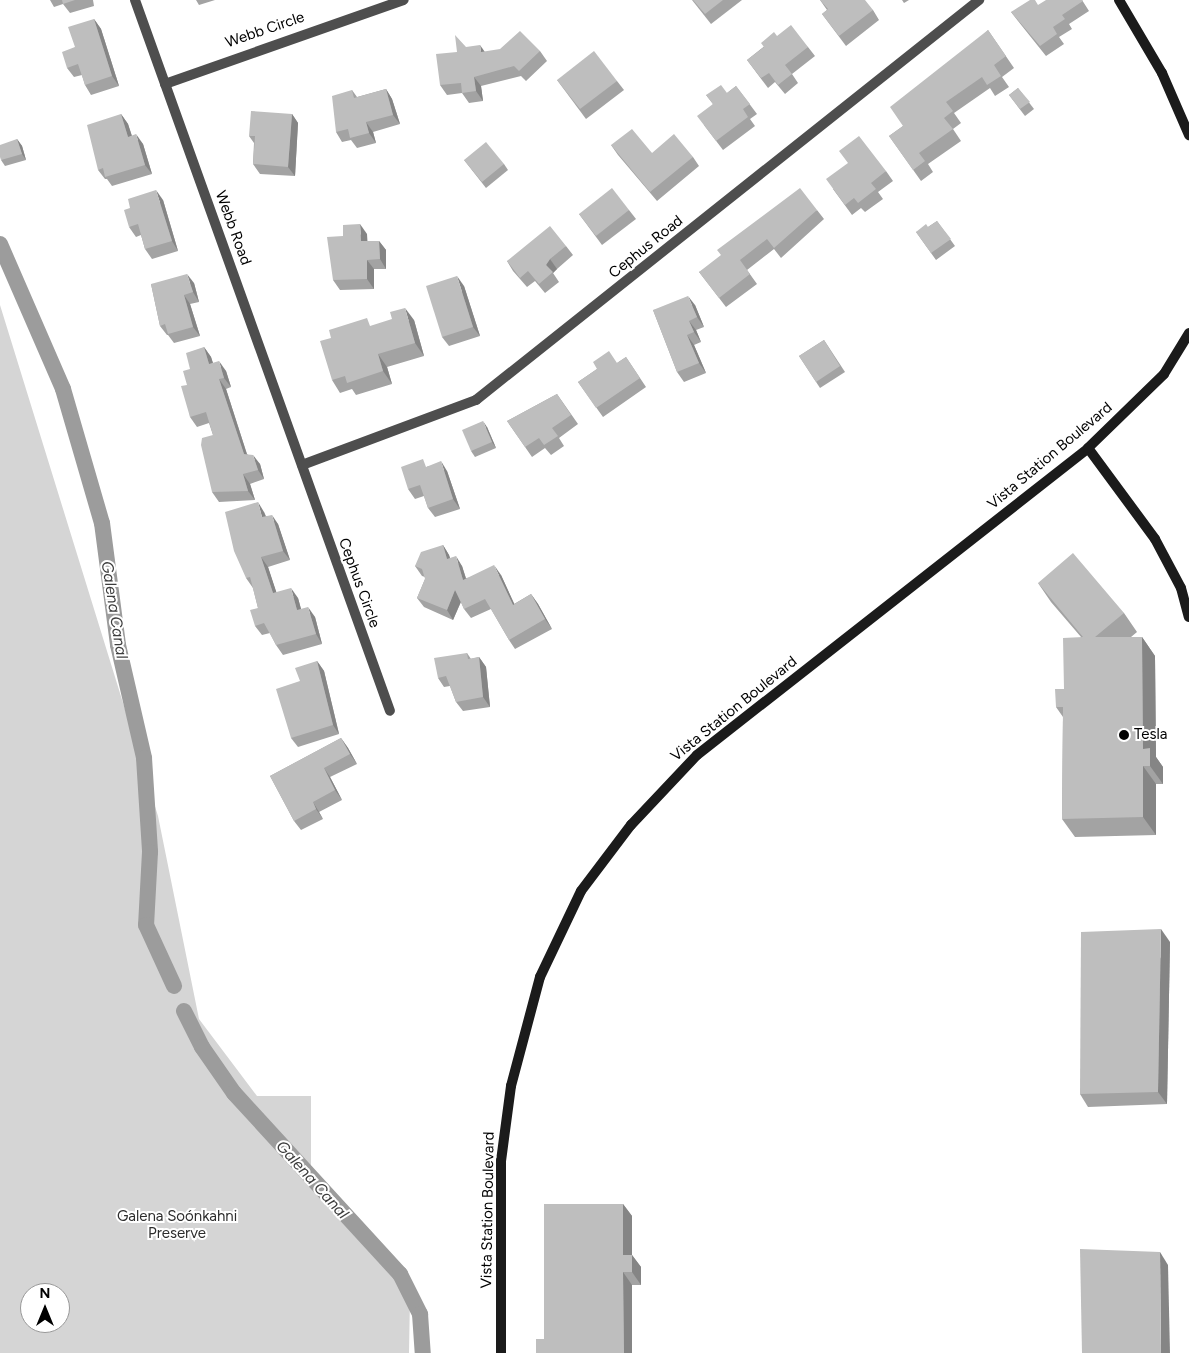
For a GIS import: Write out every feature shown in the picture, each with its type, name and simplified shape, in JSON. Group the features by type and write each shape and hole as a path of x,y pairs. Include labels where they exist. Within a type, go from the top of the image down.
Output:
{"street":[{"name":"Webb Road","path":"135,0 302,465"},
{"name":"Webb Circle","path":"166,84 404,0"},
{"name":"Cephus Road","path":"302,465 476,400 979,0"},
{"path":"1119,0 1162,73 1189,135"},
{"name":"Vista Station Boulevard","path":"500,1353 501,1161 510,1086 540,977 581,891 631,824 697,755 1088,448 1164,374 1189,333"},
{"path":"1088,448 1155,539 1181,588 1189,617"},
{"name":"Cephus Circle","path":"302,465 390,711"}],"green space":[{"name":"Galena Soónkahni Preserve","path":"0,305 158,816 199,1019 257,1096 311,1096 311,1167 410,1298 409,1353 0,1353"}],"building":[{"path":"62,0 75,0 63,4"},
{"path":"693,0 723,0 705,14"},
{"path":"820,0 865,0 873,10 839,36 822,14 828,9"},
{"path":"1030,0 1035,0 1038,5 1046,0 1083,1 1062,15 1065,19 1053,27 1057,34 1040,46 1011,12"},
{"path":"94,19 112,76 85,85 78,64 67,68 62,52 75,47 68,27"},
{"path":"791,25 808,47 785,65 792,74 778,85 769,73 761,78 747,60 764,47 761,43 774,32 777,36"},
{"path":"988,30 1006,56 994,65 1001,76 987,85 982,77 946,102 953,111 944,118 953,129 919,153 925,161 913,170 889,136 903,126 890,107"},
{"path":"520,31 540,51 519,71 514,66 474,77 476,91 462,93 461,83 440,85 436,54 457,52 455,35 466,47 480,45 481,52 500,49"},
{"path":"594,51 617,81 580,109 557,80"},
{"path":"721,85 727,93 736,86 750,104 743,109 748,117 716,141 697,116 713,104 706,95"},
{"path":"1018,88 1030,102 1020,109 1009,95"},
{"path":"386,89 393,115 366,122 369,133 350,138 348,129 336,132 332,96 352,90 354,98"},
{"path":"251,111 292,114 288,167 253,164 255,136 249,136"},
{"path":"121,114 128,137 136,134 145,165 105,177 103,168 98,170 87,125"},
{"path":"632,129 652,153 674,134 693,157 650,192 611,145"},
{"path":"859,136 886,171 871,183 876,189 858,203 854,198 845,205 826,179 848,163 839,151"},
{"path":"17,139 22,154 1,160 0,145"},
{"path":"486,142 504,164 482,182 464,160"},
{"path":"612,188 629,210 596,236 579,214"},
{"path":"800,188 817,210 774,248 767,239 740,260 750,274 719,298 699,272 721,255 717,250"},
{"path":"156,190 172,241 145,249 138,224 129,227 124,210 130,208 128,199"},
{"path":"937,221 951,239 931,253 916,232 926,224 928,227"},
{"path":"360,224 361,241 379,241 380,259 367,260 367,279 333,280 327,237 343,236 343,225"},
{"path":"550,226 566,246 550,259 546,265 553,272 539,284 528,271 520,278 507,261"},
{"path":"187,274 193,292 184,295 193,327 168,334 165,324 160,326 151,284"},
{"path":"457,276 473,327 442,337 426,286"},
{"path":"688,296 697,317 689,321 694,332 687,335 699,363 677,372 653,310"},
{"path":"405,308 415,343 378,354 383,371 347,383 345,376 332,380 320,341 331,338 329,330 367,318 370,326 392,319 390,312"},
{"path":"824,340 840,366 816,382 799,356"},
{"path":"204,347 209,364 219,361 224,378 219,379 244,454 253,455 258,470 243,474 248,491 212,492 201,445 202,438 213,435 206,412 190,417 181,386 187,385 183,371 190,369 186,353"},
{"path":"609,351 617,363 626,357 640,378 596,408 578,382 597,369 593,362"},
{"path":"557,394 571,415 552,428 558,436 544,445 539,438 525,447 507,421"},
{"path":"483,421 492,442 471,451 462,430"},
{"path":"423,459 426,467 441,461 453,499 428,508 420,485 408,489 401,467"},
{"path":"258,502 262,517 272,515 283,551 261,557 273,593 291,588 297,610 308,607 316,634 276,645 264,623 255,626 250,610 258,608 250,577 246,578 234,551 225,512"},
{"path":"443,545 447,559 456,556 463,580 494,565 513,605 531,594 545,619 509,640 485,599 464,609 455,590 447,610 417,598 425,579 422,569 415,566 421,552"},
{"path":"1073,553 1124,613 1095,637 1142,637 1143,749 1150,748 1150,766 1143,766 1143,817 1062,819 1063,707 1056,707 1055,689 1064,689 1063,638 1083,637 1038,583"},
{"path":"467,653 468,659 479,657 483,697 456,702 446,676 438,678 434,658"},
{"path":"317,661 333,725 291,738 276,689 300,681 295,668"},
{"path":"341,738 350,754 324,768 335,790 313,802 316,809 294,821 270,776"},
{"path":"1161,929 1158,1092 1080,1094 1081,932"},
{"path":"544,1204 623,1204 623,1255 632,1255 632,1272 623,1272 624,1353 536,1353 536,1339 544,1339"},
{"path":"1080,1249 1160,1252 1161,1353 1082,1353"}],"waterway":[{"name":"Galena Canal","path":"0,244 63,389 102,523 118,645 144,758 150,852 146,925 174,986"},
{"name":"Galena Canal","path":"184,1011 202,1047 234,1093 400,1274 420,1314 423,1353"}],"place":[{"name":"Tesla","path":"1124,735"}]}
